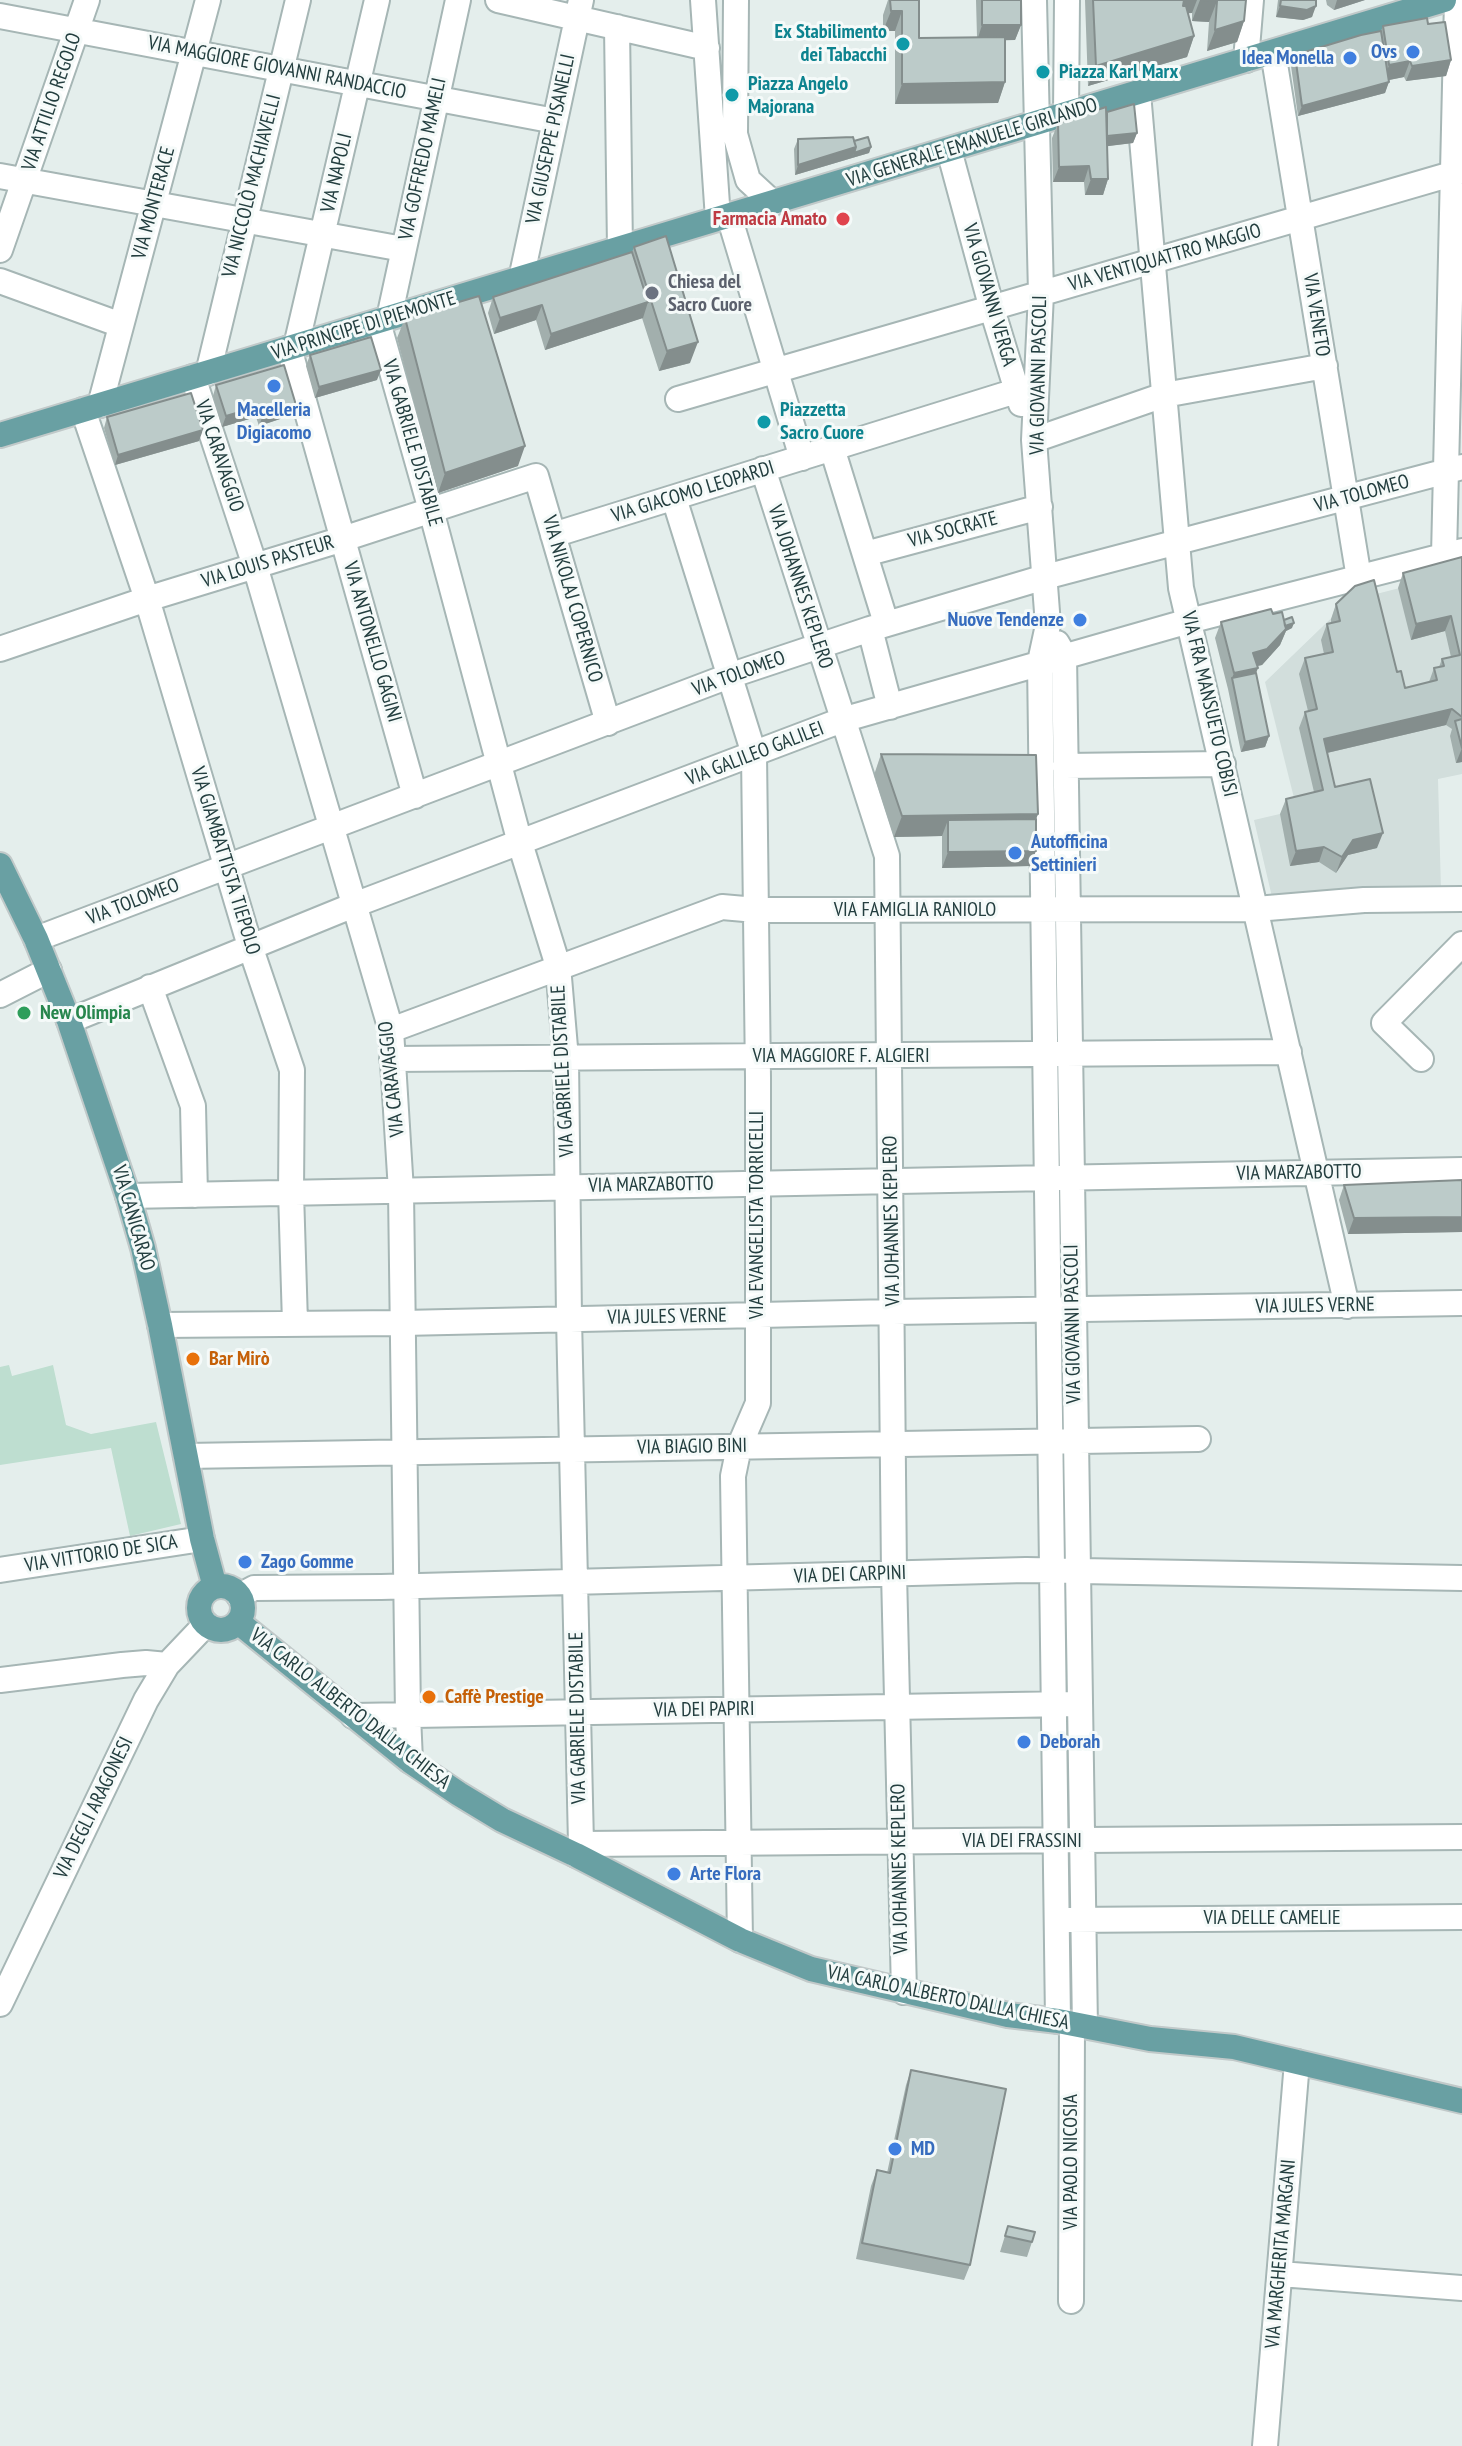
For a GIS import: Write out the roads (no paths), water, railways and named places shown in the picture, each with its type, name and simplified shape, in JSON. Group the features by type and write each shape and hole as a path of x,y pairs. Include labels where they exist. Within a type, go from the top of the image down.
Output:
{"main road":[{"name":"VIA GENERALE EMANUELE GIRLANDO","path":"723,218 1444,0"},
{"name":"VIA PRINCIPE DI PIEMONTE","path":"0,435 723,218"},
{"name":"VIA CANICARAO","path":"0,866 36,939 69,1021 128,1196 143,1248 202,1539 215,1587"},
{"path":"215,1587 232,1590 239,1596 243,1604 242,1614 231,1628 213,1629 201,1617 201,1599 215,1587"},
{"name":"VIA CARLO ALBERTO DALLA CHIESA","path":"238,1622 410,1761 502,1820 579,1850 740,1940 811,1969 1008,2015 1150,2039 1234,2047 1462,2101"}],"street":[{"name":"VIA ATTILIO REGOLO","path":"0,250 12,178 77,30 87,0"},
{"name":"VIA MONTERACE","path":"91,408 121,325 208,0"},
{"name":"VIA NICCOLÒ MACHIAVELLI","path":"200,375 244,220 298,0"},
{"name":"VIA NAPOLI","path":"292,347 377,0"},
{"name":"VIA GOFFREDO MAMELI","path":"383,320 403,249 458,0"},
{"path":"498,0 579,9 617,27 698,46"},
{"path":"703,0 698,46 723,218 776,371 802,458"},
{"path":"736,0 735,134 748,180 773,203"},
{"name":"VIA GIOVANNI PASCOLI","path":"1034,0 1041,294 1034,440 1048,625 1040,662 1043,911 1072,1178 1061,1310"},
{"path":"1066,114 1067,0"},
{"path":"1246,60 1251,0"},
{"path":"1453,553 1457,0"},
{"name":"VIA GIUSEPPE PISANELLI","path":"521,279 579,9"},
{"name":"VIA MAGGIORE GIOVANNI RANDACCIO","path":"0,16 555,121"},
{"path":"617,27 620,249"},
{"name":"VIA VENETO","path":"1273,52 1359,578"},
{"name":"VIA FRA MANSUETO COBISI","path":"1138,93 1181,588 1347,1306"},
{"name":"VIA GIOVANNI VERGA","path":"949,150 1016,391 1034,440"},
{"name":"VIA VENTIQUATTRO MAGGIO","path":"678,399 1458,172"},
{"path":"12,178 403,249"},
{"path":"0,281 121,325"},
{"name":"VIA GABRIELE DISTABILE","path":"383,320 498,764 558,966 566,1059 579,1850"},
{"name":"VIA ANTONELLO GAGINI","path":"292,347 415,796"},
{"path":"1009,365 1039,354"},
{"path":"1034,440 1164,395 1325,366"},
{"name":"VIA CARAVAGGIO","path":"200,375 391,1030 401,1191 410,1761"},
{"name":"VIA GIACOMO LEOPARDI","path":"553,535 1016,391"},
{"name":"VIA GIAMBATTISTA TIEPOLO","path":"91,408 250,946 292,1070 291,1192 295,1323"},
{"path":"832,448 865,554 890,707"},
{"name":"VIA JOHANNES KEPLERO","path":"763,469 887,856 894,1573 904,1992"},
{"name":"VIA TOLOMEO","path":"36,939 729,676 878,626 1045,577 1455,469"},
{"name":"VIA LOUIS PASTEUR","path":"0,649 147,599 536,476"},
{"name":"VIA NIKOLAJ COPERNICO","path":"536,476 608,723"},
{"name":"VIA EVANGELISTA TORRICELLI","path":"674,498 754,754 758,1403 739,1447 733,1476 740,1940"},
{"name":"VIA SOCRATE","path":"865,554 1040,507"},
{"name":"VIA GALILEO GALILEI","path":"69,1021 354,905 842,720 1064,655 1453,553"},
{"name":"VIA GIOVANNI PASCOLI","path":"1048,625 1064,655 1068,911 1047,1178 1061,1310 1063,1441 1077,1571 1067,1704 1068,1840 1057,1920 1072,2024"},
{"path":"1065,766 1223,764"},
{"name":"VIA FAMIGLIA RANIOLO","path":"391,1030 722,907 756,910 1256,909 1364,900 1462,899"},
{"path":"1421,1059 1384,1023 1462,944"},
{"path":"0,995 49,970"},
{"path":"150,987 193,1106 195,1195"},
{"name":"VIA MAGGIORE F. ALGIERI","path":"392,1059 1289,1052"},
{"name":"VIA MARZABOTTO","path":"128,1196 1462,1170"},
{"name":"VIA JULES VERNE","path":"160,1325 1462,1303"},
{"name":"VIA BIAGIO BINI","path":"186,1456 1198,1439"},
{"name":"VIA GIOVANNI PASCOLI","path":"1063,1441 1052,1570 1067,1704"},
{"name":"VIA VITTORIO DE SICA","path":"0,1570 202,1539"},
{"name":"VIA DEI CARPINI","path":"239,1596 254,1588 407,1587 1052,1570 1462,1578"},
{"name":"VIA DEGLI ARAGONESI","path":"0,2004 140,1712 167,1665 206,1624"},
{"path":"0,1680 134,1664 167,1665"},
{"name":"VIA DEI PAPIRI","path":"353,1716 1067,1704"},
{"name":"VIA DEI FRASSINI","path":"579,1850 738,1843 1462,1837"},
{"name":"VIA GIOVANNI PASCOLI","path":"1068,1840 1082,1919 1072,2024"},
{"name":"VIA DELLE CAMELIE","path":"1057,1920 1462,1917"},
{"name":"VIA PAOLO NICOSIA","path":"1071,2301 1072,2024"},
{"name":"VIA MARGHERITA MARGANI","path":"1265,2446 1297,2062"},
{"path":"1280,2274 1462,2288"}],"place":[{"name":"Ex Stabilimento dei Tabacchi","path":"903,44"},
{"name":"Ovs","path":"1413,52"},
{"name":"Idea Monella","path":"1350,58"},
{"name":"Piazza Karl Marx","path":"1043,72"},
{"name":"Piazza Angelo Majorana","path":"732,95"},
{"name":"Farmacia Amato","path":"843,219"},
{"name":"Chiesa del Sacro Cuore","path":"652,293"},
{"name":"Macelleria Digiacomo","path":"274,386"},
{"name":"Piazzetta Sacro Cuore","path":"764,422"},
{"name":"Nuove Tendenze","path":"1080,620"},
{"name":"Autofficina Settinieri","path":"1015,853"},
{"name":"New Olimpia","path":"24,1013"},
{"name":"Bar Mirò","path":"193,1359"},
{"name":"Zago Gomme","path":"245,1562"},
{"name":"Caffè Prestige","path":"429,1697"},
{"name":"Deborah","path":"1024,1742"},
{"name":"Arte Flora","path":"674,1874"},
{"name":"MD","path":"895,2149"}]}
